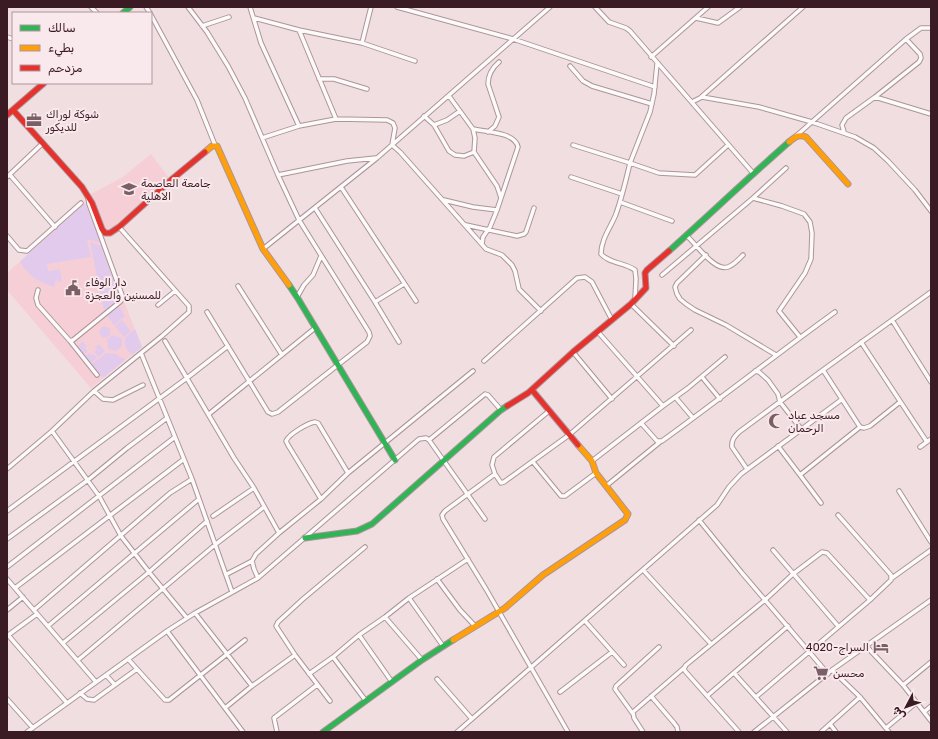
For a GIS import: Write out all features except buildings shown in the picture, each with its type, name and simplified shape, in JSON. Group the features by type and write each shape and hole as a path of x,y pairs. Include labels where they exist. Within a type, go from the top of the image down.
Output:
{"street":[{"path":"188,7 228,66 299,220 370,336 367,342 278,412 272,414 268,412 207,312"},
{"path":"250,7 261,43 299,126"},
{"path":"362,43 371,7"},
{"path":"397,7 513,39 655,87"},
{"path":"542,7 546,11"},
{"path":"262,249 316,208 377,158 550,7"},
{"path":"595,7 609,22 629,30 753,173"},
{"path":"651,57 708,7"},
{"path":"696,18 718,23 740,7"},
{"path":"692,102 702,97 803,7"},
{"path":"202,26 229,17"},
{"path":"152,18 197,100 215,145 219,148 262,249 297,297 396,460"},
{"path":"254,18 299,30 362,43 415,61"},
{"path":"305,538 357,531 368,527 501,410 532,390 573,352 633,302 646,288 645,273 673,246 686,236 708,213 736,190 753,173 906,39 921,28 931,28"},
{"path":"299,30 336,119"},
{"path":"844,132 842,124 843,121 919,62 921,58 920,54 906,39"},
{"path":"488,132 495,126 499,117 488,84 490,72 499,62"},
{"path":"633,302 636,279 635,270 629,266 606,260 600,254 600,245 615,216 630,163 648,119 655,87 657,64"},
{"path":"570,66 583,81 592,86 652,104"},
{"path":"319,79 334,79 367,89"},
{"path":"7,116 43,84"},
{"path":"449,96 473,129 474,152 497,186 501,199"},
{"path":"702,97 760,107 844,132 866,143 879,153 915,190 931,211"},
{"path":"875,97 931,114"},
{"path":"13,110 77,180 92,203 105,233 110,233 119,227 170,180 215,145"},
{"path":"434,125 447,120 460,110"},
{"path":"424,116 434,125 449,151 455,155 464,156 474,152"},
{"path":"262,138 299,126 336,119 387,120 391,121 395,128 392,145"},
{"path":"473,129 512,137 518,147 497,210 483,237 482,244"},
{"path":"796,136 801,135 806,137 848,184"},
{"path":"43,143 8,176 55,227"},
{"path":"392,145 444,200 482,244 488,250 502,255 512,266 515,271 519,289 541,311"},
{"path":"574,145 659,173 695,176 728,145"},
{"path":"278,175 341,162 377,158"},
{"path":"662,275 786,168"},
{"path":"571,177 622,194"},
{"path":"341,186 416,301"},
{"path":"70,341 122,299 88,204 88,197"},
{"path":"753,198 804,214 810,222 812,234 811,259 805,273 779,311 800,337"},
{"path":"444,200 473,207 497,210"},
{"path":"620,202 672,221"},
{"path":"7,236 19,250 27,251 81,203"},
{"path":"316,208 376,302 399,342"},
{"path":"465,225 517,236 526,232 534,208"},
{"path":"7,469 52,431 94,391 189,312 189,306 119,227"},
{"path":"686,236 697,245 713,264 725,268 731,266 744,255"},
{"path":"706,255 677,283 676,290 680,299 695,310 726,325 776,355"},
{"path":"297,297 304,285 313,275 321,256"},
{"path":"484,361 577,278 585,277 592,282 612,320"},
{"path":"376,302 404,284"},
{"path":"238,286 282,354"},
{"path":"38,290 36,298 38,305 70,341 97,375"},
{"path":"158,305 175,291"},
{"path":"747,469 732,447 734,438 739,432 861,342 930,294"},
{"path":"633,302 674,346"},
{"path":"606,486 660,442 720,399 776,355 835,312"},
{"path":"892,320 931,382"},
{"path":"209,414 315,328"},
{"path":"549,411 494,457 492,465 495,474 501,483 533,462 569,435 691,330"},
{"path":"598,332 663,406"},
{"path":"165,341 234,458 254,488 279,533"},
{"path":"861,342 927,442"},
{"path":"7,511 160,399 228,346"},
{"path":"141,352 192,479 227,574 232,592"},
{"path":"573,352 612,399"},
{"path":"592,461 663,406 676,398 724,358"},
{"path":"823,370 841,400 860,426 864,428 870,426 900,402"},
{"path":"227,574 252,561 256,554 279,533 473,371"},
{"path":"755,371 768,380 778,394 780,402 802,430"},
{"path":"702,377 720,399"},
{"path":"94,391 103,399 113,400 143,385"},
{"path":"323,732 422,660 474,626 505,608 543,576 626,520 628,514 596,473 592,461 532,390"},
{"path":"430,440 485,394 489,396 501,410"},
{"path":"676,398 693,418"},
{"path":"457,732 717,505 734,481 747,469 841,400"},
{"path":"7,539 88,480 167,418"},
{"path":"321,499 288,445 286,441 288,437 310,422 318,423 348,474"},
{"path":"641,423 657,441 660,442"},
{"path":"800,475 860,426"},
{"path":"52,431 88,480 121,536 187,618"},
{"path":"7,567 175,437"},
{"path":"26,732 167,631 195,613 258,578 419,439 424,438 430,440 443,461 485,519"},
{"path":"920,447 931,439"},
{"path":"778,446 821,503"},
{"path":"15,588 110,517 184,459"},
{"path":"533,462 561,496 565,496 596,473"},
{"path":"495,474 445,511 442,515 443,519 499,611 568,732"},
{"path":"34,610 170,494 192,479"},
{"path":"213,516 254,488"},
{"path":"899,491 931,542"},
{"path":"48,626 199,499"},
{"path":"78,660 216,544 264,507"},
{"path":"838,514 892,578"},
{"path":"699,520 828,674"},
{"path":"63,643 149,572 207,521"},
{"path":"330,701 277,630 276,626 278,622 365,547"},
{"path":"773,550 838,626"},
{"path":"756,697 870,600 889,583 892,578 931,550"},
{"path":"633,714 634,710 765,600 793,574 820,553 827,553 870,600"},
{"path":"309,674 409,598 468,559"},
{"path":"252,561 258,578"},
{"path":"643,570 711,644"},
{"path":"7,580 96,682"},
{"path":"437,580 474,626"},
{"path":"7,610 23,597"},
{"path":"409,598 443,646"},
{"path":"754,732 774,718 832,670 931,600"},
{"path":"195,613 252,686"},
{"path":"37,614 7,636 67,703"},
{"path":"385,617 422,660"},
{"path":"585,621 624,665"},
{"path":"707,696 788,626"},
{"path":"167,631 243,732"},
{"path":"359,635 392,682"},
{"path":"128,659 168,701 228,655 245,640"},
{"path":"866,646 931,721"},
{"path":"643,732 633,714 615,689 616,686 659,647"},
{"path":"560,692 612,652"},
{"path":"226,708 252,686 295,655"},
{"path":"333,656 366,700"},
{"path":"902,686 931,662"},
{"path":"685,667 686,671 739,732"},
{"path":"80,693 86,699 92,701 137,669"},
{"path":"832,670 860,697 889,732"},
{"path":"734,673 787,732"},
{"path":"106,674 115,685"},
{"path":"437,679 472,719"},
{"path":"277,732 274,718 317,685"},
{"path":"651,696 674,723 678,732"},
{"path":"821,732 860,697"},
{"path":"7,699 32,728"},
{"path":"886,728 916,703"},
{"path":"924,712 931,706"},
{"path":"830,724 836,732"}],"shaded area":[{"name":"جامعة العاصمة الاهلية","path":"151,154 169,178 114,226 105,230 89,195 123,177"},
{"path":"85,203 142,347 91,388 7,290 7,273"},
{"path":"85,203 101,243 87,239 91,257 47,264 48,271 60,269 62,281 58,282 56,279 54,287 34,278 27,272 20,262"},
{"path":"90,242 101,246 119,296 115,302 104,311"},
{"path":"118,304 125,316 114,325 106,314"},
{"path":"122,320 131,331 124,337 115,326"},
{"path":"105,326 109,328 111,332 109,336 105,338 101,336 99,332 101,328"},
{"path":"135,329 142,347 132,355 125,347 125,338"},
{"path":"112,335 122,338 122,346 116,351 108,349 107,340"},
{"path":"83,341 87,347 85,348 88,351 84,355 77,347"},
{"path":"99,344 105,351 99,357 94,352 97,349 95,347"},
{"path":"89,353 91,355 93,354 97,358 91,363 85,357"},
{"path":"106,353 117,354 119,357 126,359 104,377 99,376 91,365"}],"traffic: fast":[{"path":"124,12 130,7"},
{"path":"669,251 789,142"},
{"path":"289,285 395,460"},
{"path":"305,538 357,531 372,524 507,406"},
{"path":"323,732 422,660 453,640"}],"traffic: slow":[{"path":"789,142 797,136 806,137 848,184"},
{"path":"205,152 212,146 217,146 263,249 289,285"},
{"path":"453,640 505,608 543,575 625,520 628,514 596,473 592,461 578,445"}],"traffic: jam":[{"path":"7,115 43,84"},
{"path":"13,110 82,187 92,203 105,233 110,233 119,227 171,180 205,152"},
{"path":"507,406 528,393 573,352 631,304 646,288 645,273 647,270 669,251"},
{"path":"532,390 578,445"}],"place":[{"name":"شوكة لوراك للديكور","path":"34,120"},
{"name":"جامعة العاصمة الاهلية","path":"129,189"},
{"name":"دار الوفاء للمسنين والعجزة","path":"73,288"},
{"name":"مسجد عباد الرحمان","path":"776,421"},
{"name":"السراج-4020","path":"881,647"},
{"name":"محسن","path":"821,673"}]}
